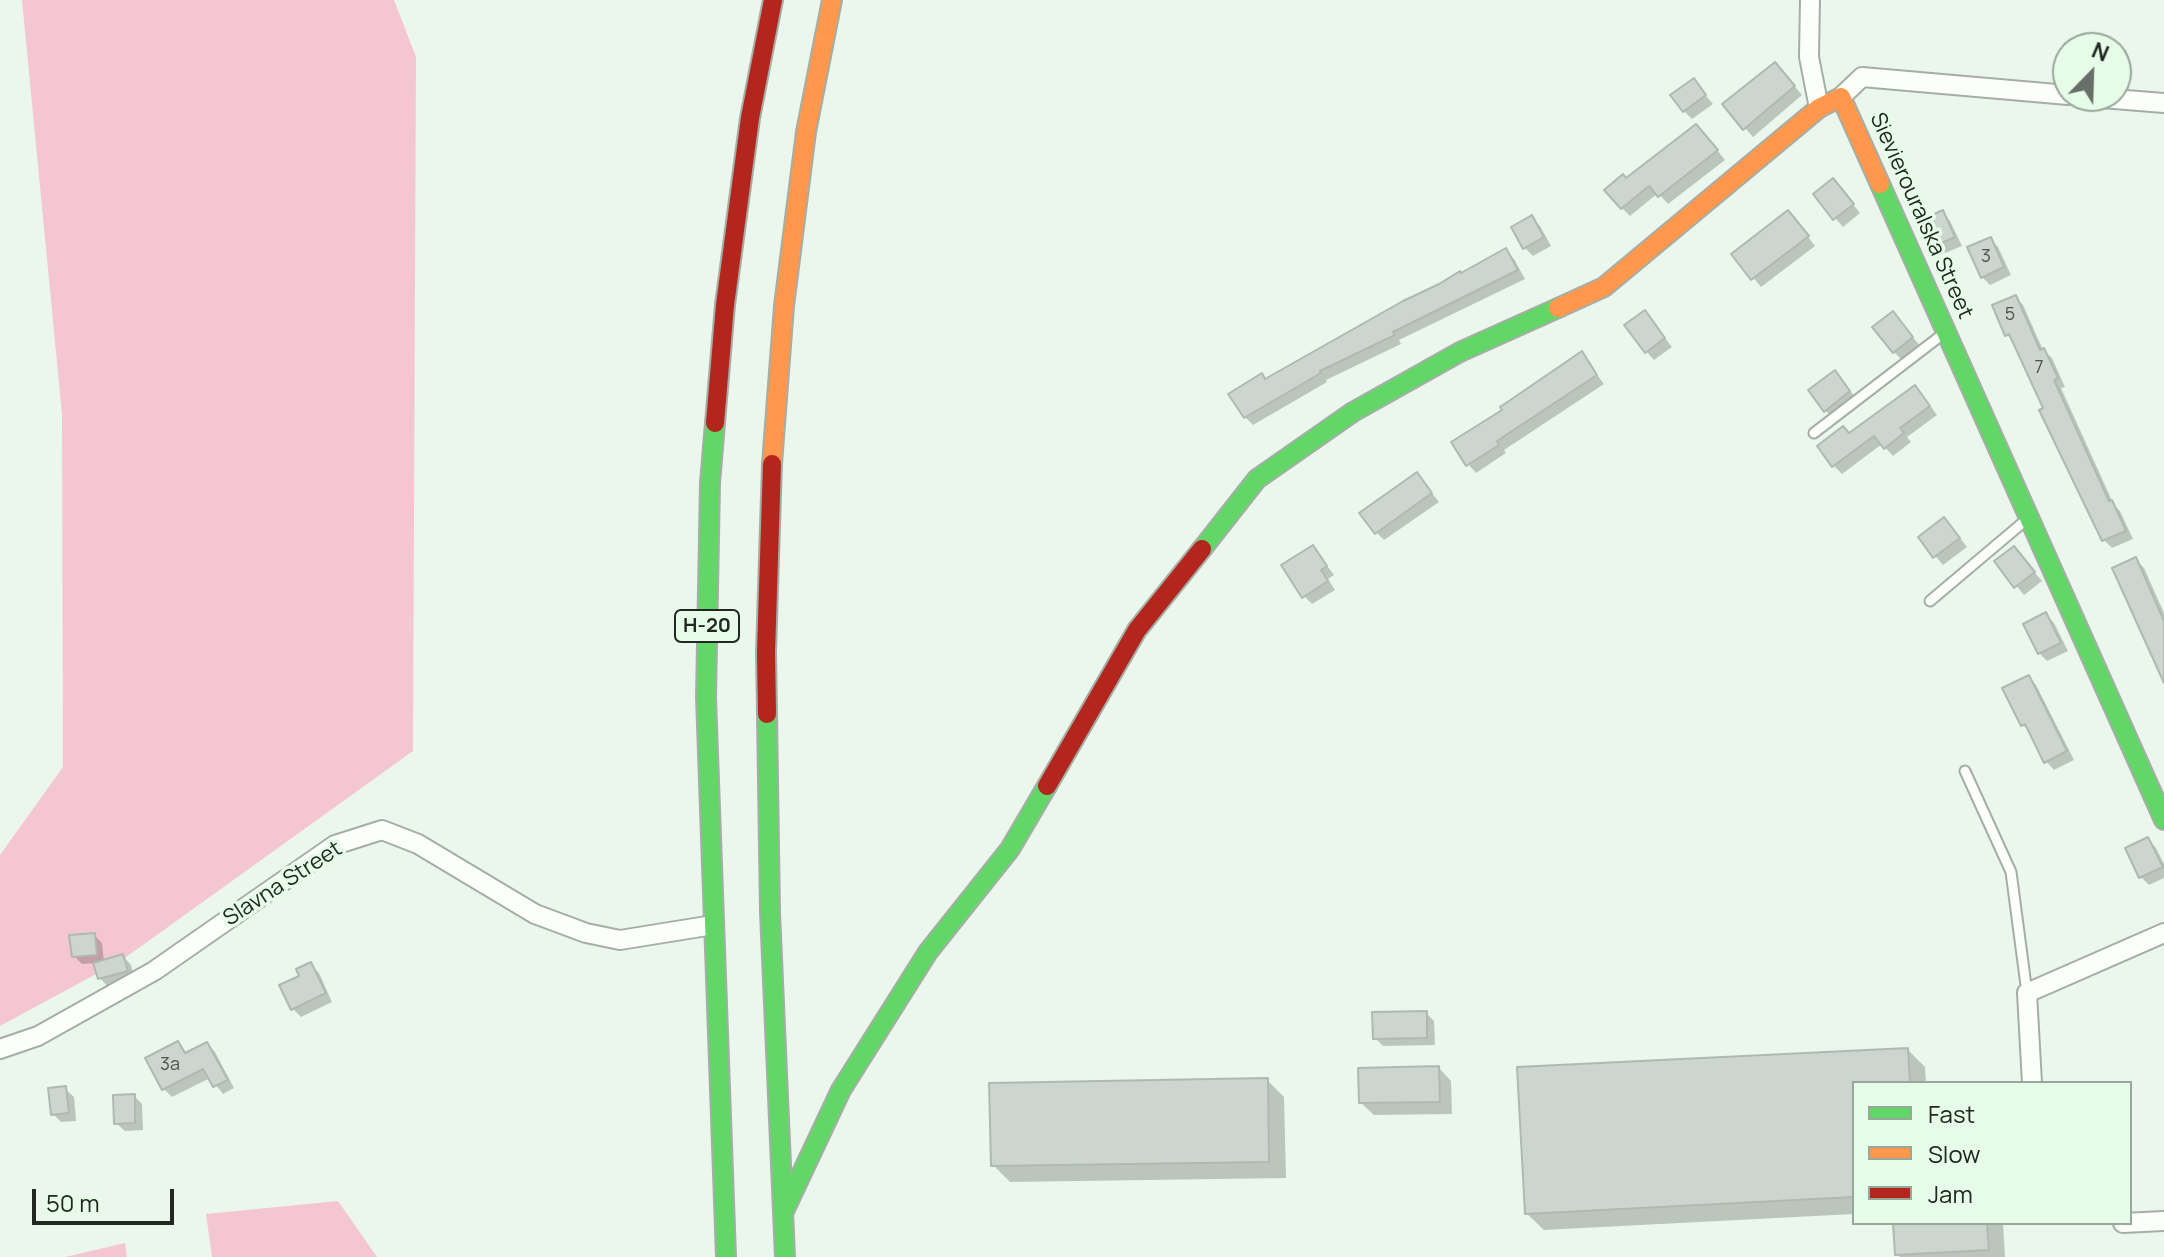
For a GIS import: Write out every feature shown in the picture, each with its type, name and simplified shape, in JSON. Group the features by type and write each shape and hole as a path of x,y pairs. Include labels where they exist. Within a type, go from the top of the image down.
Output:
{"main road":[{"name":"Н-20","path":"726,1257 706,697 710,483 725,305 750,118 773,0"},
{"name":"Н-20","path":"785,1257 770,881 766,652 771,482 784,306 806,132 832,0"},
{"name":"Sievierouralska Street","path":"784,1211 841,1090 928,952 1010,849 1137,630 1257,479 1353,412 1460,352 1604,287 1819,108 1841,97 2164,820"}],"street":[{"path":"1810,0 1809,57 1819,108"},
{"path":"1841,97 1862,77 2052,94"},
{"path":"2132,100 2164,103"},
{"name":"Slavna Street","path":"0,1049 38,1036 154,971 335,845 382,830 418,844 535,914 586,933 620,940 713,925"},
{"path":"2032,1081 2027,993 2164,933"},
{"path":"2132,1223 2164,1221"}],"lane":[{"path":"1814,433 1946,331"},
{"path":"1930,601 2029,518"},
{"path":"1965,771 2011,872 2027,993"}],"shaded area":[{"path":"22,0 394,0 416,57 413,751 122,960 0,1026 0,855 63,767 62,414"},
{"path":"338,1201 377,1257 212,1257 206,1214"},
{"path":"125,1243 127,1257 65,1257"}],"building":[{"path":"1775,62 1795,86 1743,130 1722,104"},
{"path":"1694,78 1706,95 1683,112 1670,95"},
{"path":"1696,124 1718,150 1658,197 1649,186 1621,209 1604,190 1623,174 1626,178"},
{"path":"1833,178 1854,204 1833,220 1813,194"},
{"path":"1788,210 1809,236 1751,280 1731,254"},
{"path":"1943,210 1955,237 1935,246 1923,219"},
{"path":"1532,215 1544,237 1523,249 1511,227"},
{"path":"1991,237 2004,267 1981,278 1967,247"},
{"path":"1506,248 1518,270 1320,371 1244,418 1228,394 1262,373 1265,379 1403,301"},
{"path":"2016,295 2040,350 2044,348 2058,378 2054,380 2109,501 2112,500 2126,531 2102,541 2039,410 2043,408 2009,334 2005,336 1992,305"},
{"path":"1645,310 1665,338 1645,353 1624,325"},
{"path":"1893,311 1913,337 1893,353 1872,327"},
{"path":"1582,351 1597,375 1497,441 1499,445 1466,466 1451,442 1502,410 1500,407"},
{"path":"1835,370 1850,391 1824,412 1808,390"},
{"path":"1915,385 1930,406 1900,428 1904,433 1884,449 1874,436 1832,467 1817,446 1843,426 1849,433"},
{"path":"1417,472 1432,493 1375,534 1359,513"},
{"path":"1944,517 1960,538 1933,558 1918,537"},
{"path":"1313,545 1327,566 1321,570 1328,581 1302,598 1281,565"},
{"path":"2014,546 2035,572 2014,588 1994,561"},
{"path":"2136,557 2164,621 2164,683 2112,568"},
{"path":"2046,612 2061,643 2038,654 2023,624"},
{"path":"2029,675 2067,751 2044,763 2025,724 2021,726 2002,688"},
{"path":"2148,837 2163,867 2139,878 2125,848"},
{"path":"95,933 97,955 72,957 69,935"},
{"path":"123,954 128,971 98,979 93,963"},
{"path":"311,962 326,993 291,1010 279,985 299,976 296,969"},
{"path":"1427,1011 1427,1038 1373,1039 1372,1012"},
{"path":"178,1041 185,1053 207,1042 228,1080 213,1087 203,1069 162,1090 145,1058"},
{"path":"1908,1048 1910,1081 1852,1081 1852,1197 1525,1214 1517,1067"},
{"path":"1439,1066 1440,1102 1359,1103 1358,1068"},
{"path":"1268,1078 1269,1162 991,1166 989,1083"},
{"path":"66,1086 69,1113 51,1115 48,1088"},
{"path":"135,1094 135,1123 114,1124 113,1095"},
{"path":"1893,1225 1987,1225 1989,1250 1895,1255"}],"traffic: fast":[{"path":"1880,184 2164,820"},
{"path":"1202,549 1257,479 1353,412 1460,352 1558,308"},
{"path":"715,423 710,483 706,697 726,1257"},
{"path":"767,714 770,912 785,1257"},
{"path":"784,1211 841,1090 928,952 1010,849 1047,786"}],"traffic: slow":[{"path":"772,464 784,306 806,132 832,0"},
{"path":"1558,308 1604,287 1819,108 1841,97 1880,184"}],"traffic: jam":[{"path":"715,423 725,305 750,118 773,0"},
{"path":"767,714 772,464"},
{"path":"1047,786 1137,630 1202,549"}]}
